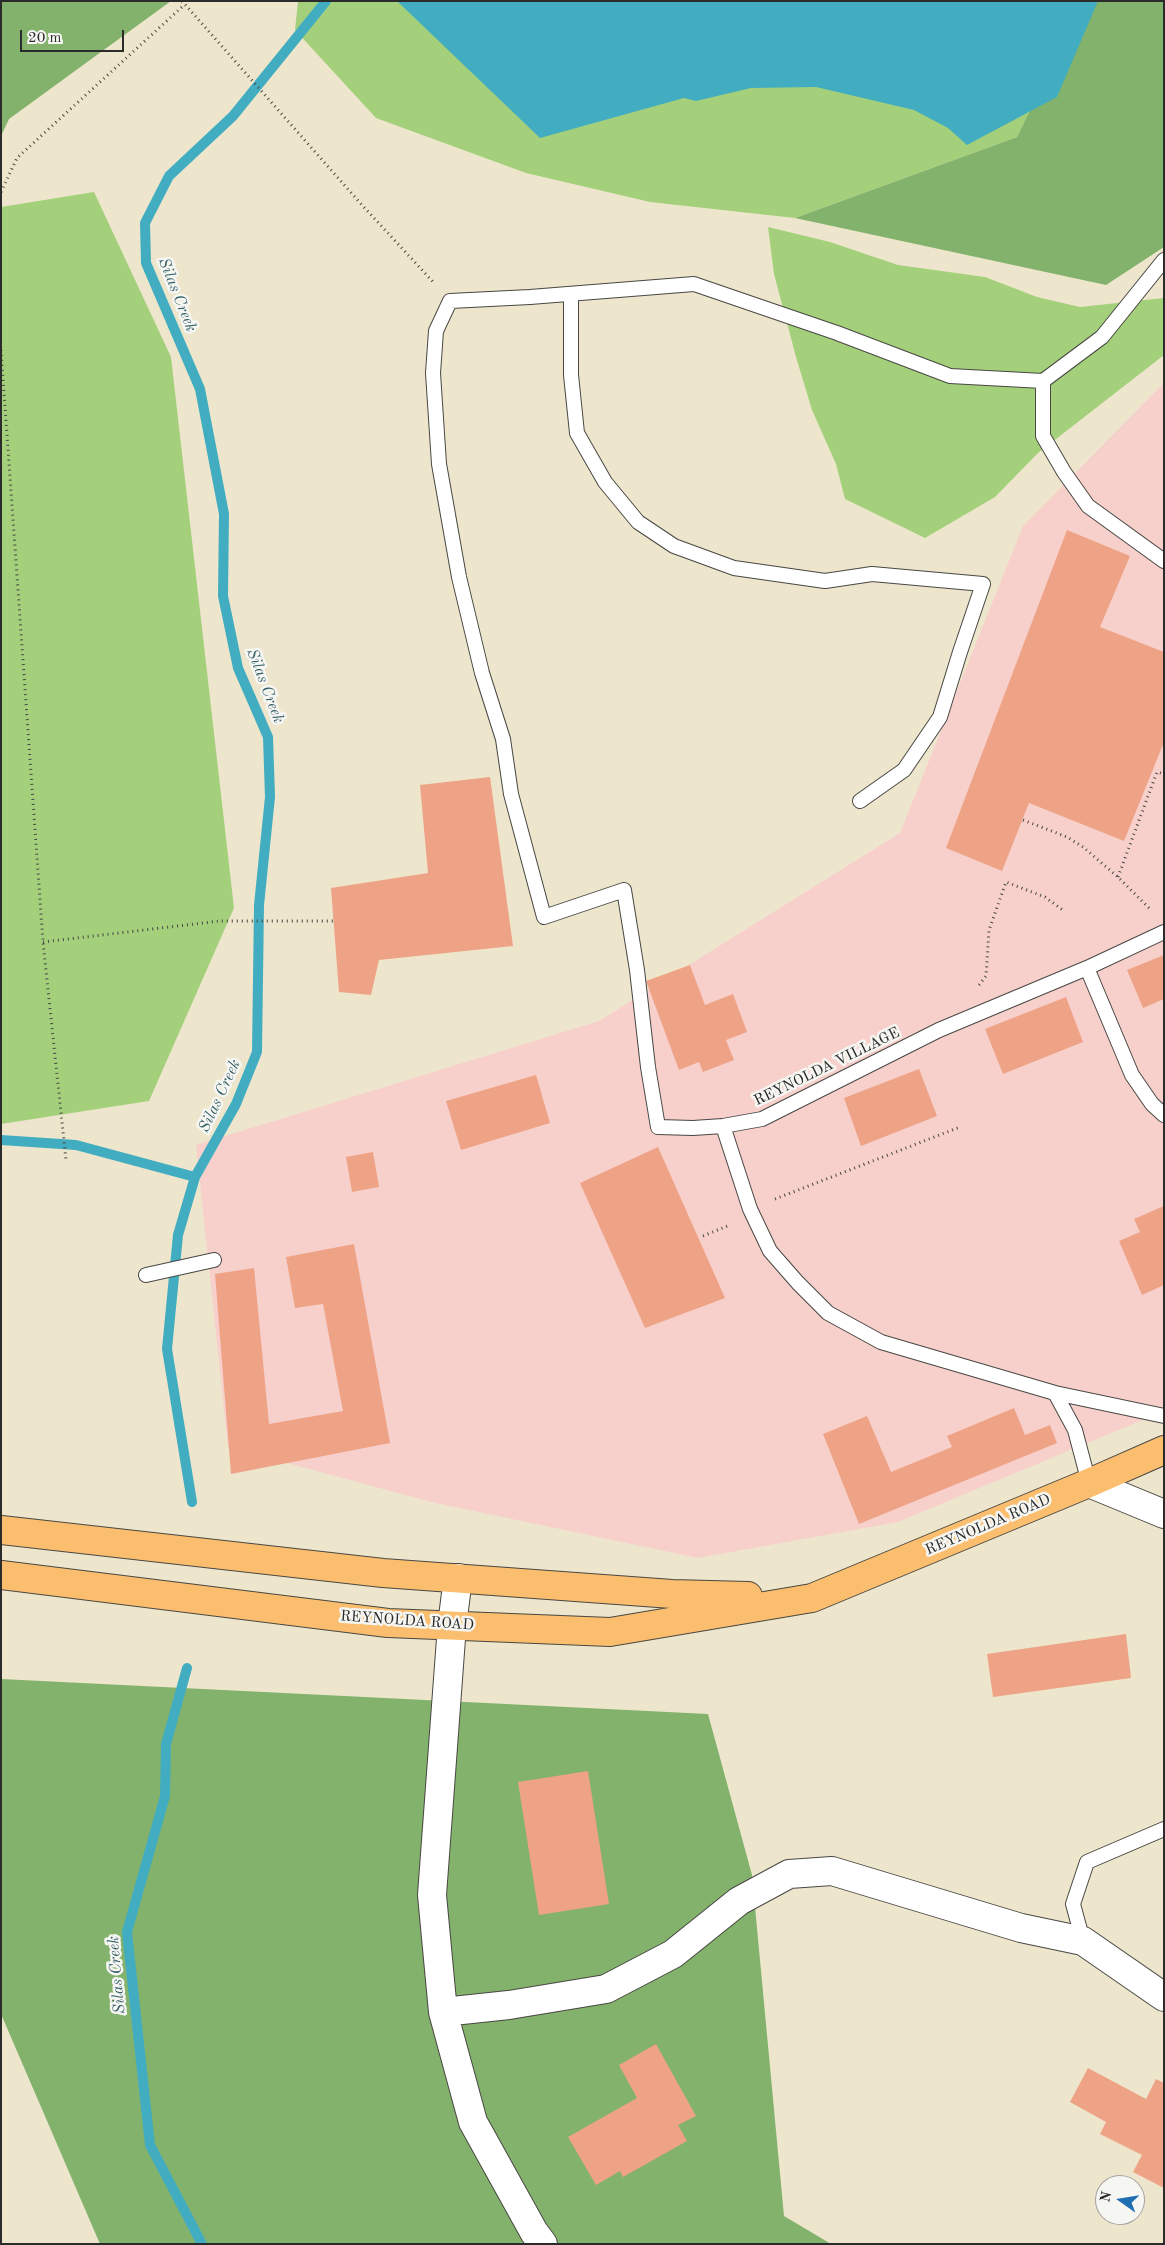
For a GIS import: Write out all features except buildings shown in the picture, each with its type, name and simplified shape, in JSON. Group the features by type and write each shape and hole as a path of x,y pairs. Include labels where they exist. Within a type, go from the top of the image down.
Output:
{"main road":[{"name":"REYNOLDA ROAD","path":"1,1575 388,1622 610,1632 812,1598 1164,1450"},
{"path":"1,1512 69,1536"},
{"name":"REYNOLDA ROAD","path":"1,1530 69,1536 383,1573 672,1594 812,1598"}],"street":[{"path":"1089,1483 1164,1514"},
{"path":"458,1578 452,1625 432,1895 443,2012 473,2122 534,2232 543,2244"},
{"path":"443,2012 508,2005 606,1989 673,1954 739,1901 789,1874 832,1871 1021,1928 1083,1941 1164,1997"}],"lane":[{"path":"450,301 694,284 837,333 950,376 1043,381 1102,337 1164,260"},
{"path":"571,294 571,375 577,433 605,482 638,522 674,546 734,568 825,581 872,574 984,584 940,717 904,770 860,801"},
{"name":"REYNOLDA VILLAGE","path":"450,301 436,331 432,373 439,464 460,578 482,673 503,739 511,794 544,916 624,890 637,970 648,1067 658,1127 693,1128 723,1126 762,1119 939,1030 1086,968 1164,932"},
{"path":"1043,381 1044,436 1064,472 1088,506 1164,561"},
{"path":"1086,968 1132,1075 1152,1104 1164,1115"},
{"path":"723,1126 750,1209 770,1251 828,1313 881,1342 1055,1393 1164,1416"},
{"path":"146,1275 214,1260"},
{"path":"1055,1393 1075,1430 1089,1483"},
{"path":"1083,1941 1073,1904 1087,1862 1164,1829"}],"path":[{"path":"182,1 362,205 450,301"},
{"path":"1,192 17,158 182,8"},
{"path":"1,350 43,942 66,1160"},
{"path":"1118,877 1158,772 1164,774"},
{"path":"1023,820 1067,837 1099,859 1157,916"},
{"path":"978,985 986,976 989,930 1006,882 1057,903 1064,911"},
{"path":"43,942 220,921 334,921"},
{"path":"775,1199 960,1127"}],"shaded area":[{"path":"1164,383 1164,1411 898,1522 698,1558 431,1502 228,1447 196,1145 599,1021 900,833 1023,526"}],"green space":[{"path":"1,1 171,1 9,119 1,136"},
{"path":"298,1 1083,1 1017,137 795,218 650,202 526,173 376,118 295,30"},
{"path":"1083,1 1164,1 1164,247 1106,285 795,218 1017,137"},
{"path":"94,192 171,357 234,908 149,1101 1,1124 1,207"},
{"path":"768,227 830,242 898,265 985,277 1037,297 1080,307 1164,298 1164,355 1038,453 995,497 925,538 845,499 836,464 812,410 796,357 774,274"},
{"path":"1,1679 708,1714 752,1875 784,2216 831,2244 100,2244 1,2014"}],"water":[{"path":"397,1 1098,1 1057,97 967,145 948,128 914,110 816,87 751,88 696,101 684,98 540,138"}],"waterway":[{"name":"Silas Creek","path":"192,1502 167,1349 178,1235 195,1177 236,1104 257,1052 259,905 270,797 268,737 238,668 223,596 224,514 200,389 146,263 145,223 169,176 233,116 326,1"},
{"path":"1,1140 76,1145 195,1177"},
{"name":"Silas Creek","path":"187,1668 166,1744 165,1796 127,1932 150,2145 202,2244"}]}
